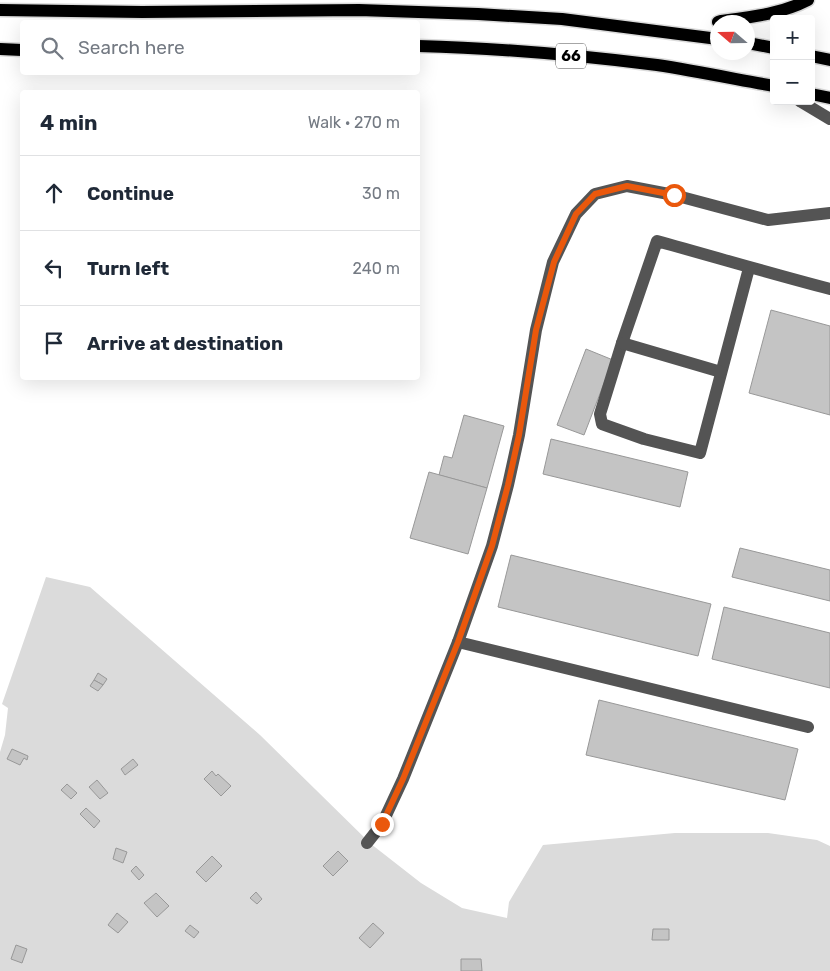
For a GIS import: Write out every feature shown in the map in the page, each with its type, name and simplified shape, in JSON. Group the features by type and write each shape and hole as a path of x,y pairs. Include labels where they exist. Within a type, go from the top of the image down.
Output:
{"main road":[{"path":"755,16 774,14 793,8 808,0"},
{"name":"66","path":"0,10 142,12 359,10 478,14 562,19 710,37"},
{"path":"696,35 710,27"},
{"path":"755,44 770,47"},
{"name":"66","path":"420,46 476,48 575,56 658,66 770,85"},
{"path":"0,49 20,50"},
{"path":"815,57 830,60"},
{"path":"815,95 830,98"}],"lane":[{"path":"807,105 830,119"},
{"path":"367,843 382,824 403,779 458,642 492,546 519,435 536,330 554,262 576,214 595,194 627,186 674,195 768,220 830,213"},
{"path":"749,268 700,453 644,439 602,424 600,414 657,241 830,289"},
{"path":"622,343 721,372"},
{"path":"458,642 808,727"}],"shaded area":[{"path":"46,577 90,587 260,735 371,844 421,883 462,908 507,918 509,902 543,845 675,833 768,833 817,840 830,846 830,971 0,971 0,752 5,735 8,708 2,704"}],"building":[{"path":"771,310 830,326 830,415 749,393"},
{"path":"586,349 613,360 584,435 557,425"},
{"path":"464,415 504,426 487,488 439,475 444,456 452,458"},
{"path":"551,439 688,472 680,507 543,474"},
{"path":"429,472 487,488 468,554 410,538"},
{"path":"740,548 830,570 830,601 732,577"},
{"path":"511,555 711,604 698,656 498,607"},
{"path":"724,607 830,633 830,688 712,659"},
{"path":"98,673 107,679 103,685 94,680"},
{"path":"94,680 103,685 98,691 90,686"},
{"path":"599,700 798,749 785,800 586,755"},
{"path":"12,749 28,756 27,760 24,758 20,765 7,759"},
{"path":"133,759 138,765 125,775 121,769"},
{"path":"212,771 231,786 221,796 204,779"},
{"path":"97,780 108,793 100,799 89,787"},
{"path":"67,784 77,793 71,799 61,790"},
{"path":"86,808 100,821 94,828 80,814"},
{"path":"116,848 127,852 123,863 113,859"},
{"path":"338,851 348,861 333,876 323,866"},
{"path":"212,856 222,866 206,882 196,872"},
{"path":"136,866 144,875 139,880 131,871"},
{"path":"256,892 262,899 257,904 250,898"},
{"path":"156,893 169,906 157,917 144,903"},
{"path":"117,913 128,922 118,933 108,925"},
{"path":"373,923 384,933 370,948 359,938"},
{"path":"190,925 199,932 194,938 185,931"},
{"path":"653,929 669,929 669,940 652,940"},
{"path":"16,945 27,949 22,963 11,959"},
{"path":"461,959 481,959 482,971 461,971"}],"route":[{"path":"382,824 403,779 458,642 492,546 519,435 536,330 554,262 576,214 595,194 627,186 674,195"}]}
